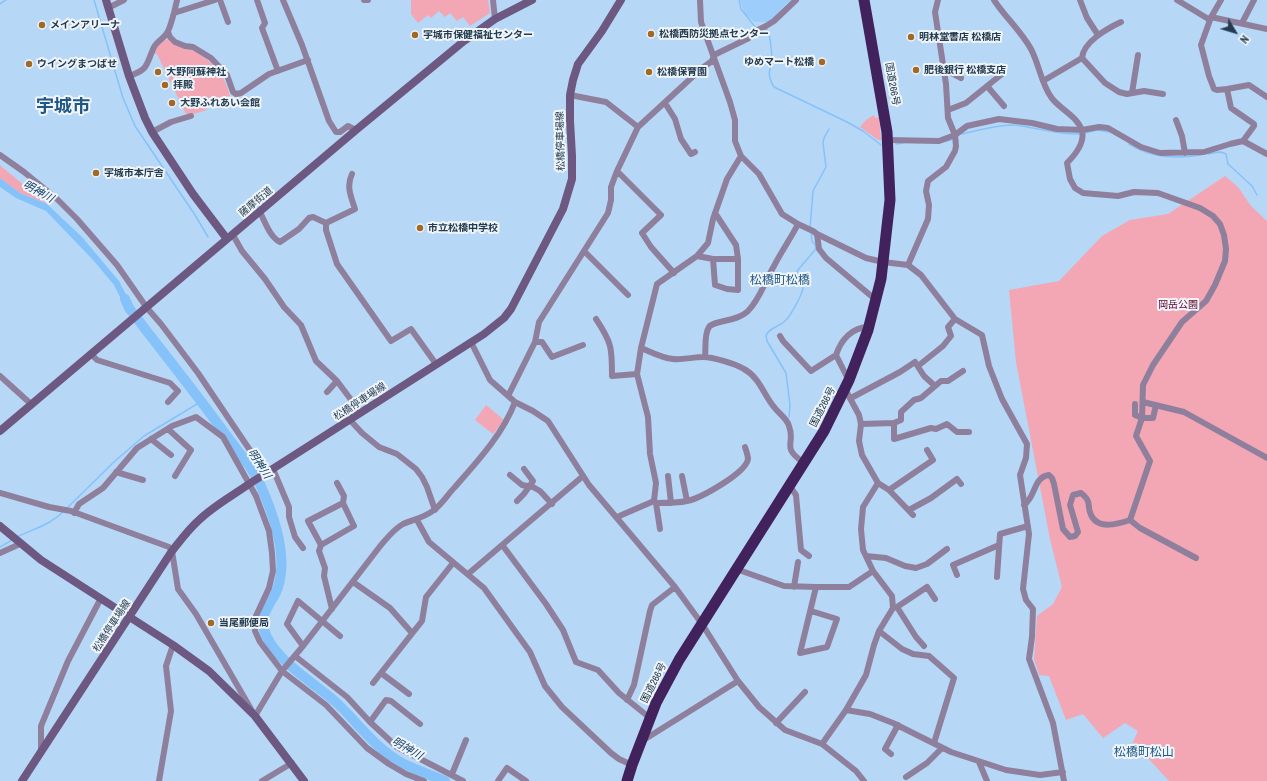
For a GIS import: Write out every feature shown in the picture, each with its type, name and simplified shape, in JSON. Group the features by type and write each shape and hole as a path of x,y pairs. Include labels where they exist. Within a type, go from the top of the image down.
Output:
{"highway":[{"name":"国道266号","path":"627,781 640,742 656,703 679,660 804,463 849,389 869,326 876,300 883,262 890,200 888,140 864,0"}],"street":[{"path":"124,0 107,4 128,76 139,105 152,132 193,194 265,279 284,307 300,325 316,361 337,381 361,413"},
{"path":"128,76 143,70 159,40 168,32 177,0"},
{"path":"174,13 215,0"},
{"path":"220,0 228,22"},
{"path":"257,0 265,23 262,28 278,71"},
{"path":"282,0 308,60 329,122 336,132 340,132 348,126 356,130"},
{"path":"493,0 495,19"},
{"name":"薩摩街道","path":"0,431 356,130 464,41 495,19 532,0"},
{"name":"松橋停車場線","path":"26,779 42,751 172,551 185,534 198,521 250,483 496,325 511,308 563,209 572,179 570,95 572,80 578,64 621,0"},
{"path":"700,0 701,22 714,55 735,120 736,141 741,156 759,174 782,214 798,224 866,258 908,265 921,275 956,319 982,335 989,366 1002,399 1027,444 1026,458 1020,475 1030,534 1023,589 1026,600 1033,610 1032,637 1029,659 1053,723 1064,781"},
{"path":"508,396 535,342 539,322 608,213 611,187 638,127 701,69 712,61 714,55 749,38 756,31 769,24 796,0"},
{"path":"908,265 928,220 929,205 926,191 928,181 943,171 955,151 956,146 955,135 950,124 944,69 935,12 938,0"},
{"path":"994,0 1031,49 1043,81 1051,97 1078,123 1082,130 1080,146 1075,155 1067,163 1070,179 1075,188 1083,193 1112,196 1134,192 1158,193 1200,208 1212,216 1220,224 1224,235 1226,249 1225,261 1215,285 1206,301 1182,322 1153,365 1143,385 1142,418 1136,436 1150,461 1130,520 1120,524 1106,525 1097,522 1091,515 1088,499 1081,493 1073,495 1070,505 1078,532 1075,536 1070,537 1063,529 1054,484 1049,475 1044,476 1039,480 1033,494 1028,502 1024,504"},
{"path":"1080,0 1087,18 1098,35"},
{"path":"1177,0 1211,18 1267,29"},
{"path":"1221,0 1211,18 1201,42 1202,52 1214,89 1227,89 1248,85 1267,97"},
{"path":"1242,23 1254,0"},
{"path":"1121,22 1098,35 1082,53 1082,58 1105,83 1119,92 1127,94 1144,91 1163,94"},
{"path":"168,32 170,37 175,42 185,46 193,46 211,58 227,75 233,92 236,94 241,93 269,74 308,60"},
{"path":"1132,93 1138,55"},
{"path":"1043,81 1082,58"},
{"path":"944,69 961,78"},
{"path":"948,110 964,105 1001,73"},
{"path":"987,86 1004,106"},
{"path":"1227,89 1231,108 1254,124 1243,142"},
{"path":"570,95 606,102 638,127"},
{"path":"665,103 675,119 681,138 691,154 695,152"},
{"path":"152,132 171,122 191,116"},
{"path":"888,140 939,141 955,135 966,126 1000,120 1032,123 1057,129 1082,130 1099,127 1108,128 1152,152 1204,152 1230,144 1243,142 1267,154"},
{"path":"1176,120 1182,136 1185,153"},
{"path":"0,155 40,185 77,219 117,265 146,309 161,324 198,373 267,473 289,507 289,517 295,537 303,548"},
{"path":"660,529 655,502 656,483 650,454 648,417 637,374 641,348 657,284 697,256 708,243 715,213 727,179 741,156"},
{"path":"617,171 660,215 642,233 651,247 674,273"},
{"path":"326,223 355,209 349,192 348,181 352,174"},
{"path":"260,212 276,240 280,242 299,229 309,218 313,217 326,223"},
{"path":"713,259 715,285 727,289 738,290 738,259 736,245 715,213"},
{"path":"326,223 326,230 337,264 391,340 411,329 436,364"},
{"path":"705,357 707,333 710,325 713,323 738,318 747,312 756,301 774,265 798,224"},
{"path":"813,231 819,249 826,258 876,300"},
{"path":"584,251 628,294"},
{"path":"697,256 713,259 738,259"},
{"path":"596,319 606,334 610,344 612,353 612,376 637,374"},
{"path":"918,366 943,346 951,336 948,327 956,319"},
{"path":"780,336 782,341 811,371 836,355 839,346 852,332 858,328 869,326"},
{"path":"471,342 490,380 515,402 548,421 589,485 675,587 702,624 738,681 759,707 785,730 822,744 856,771 864,781"},
{"path":"535,342 542,342 552,357 582,345"},
{"path":"641,348 664,357 674,359 705,357 730,363 745,369 758,381 774,409 789,424 791,432 789,444 791,452 804,463"},
{"path":"91,354 97,360 170,383 178,391 168,402"},
{"path":"836,355 846,375 849,389 859,415 861,424 859,441 862,455 878,483 889,490 911,512 959,481 954,473"},
{"path":"849,389 900,372 915,362 924,376 935,386"},
{"path":"861,424 894,423 901,420 901,412 914,400 921,398 942,381 948,381 963,371"},
{"path":"0,376 31,404"},
{"path":"327,392 337,381"},
{"path":"255,716 283,670 304,646 394,530 404,524 418,520 434,510 475,464 491,443 510,415 515,402"},
{"path":"1143,402 1184,412 1267,458"},
{"path":"1135,404 1135,415 1142,418 1154,418 1156,405"},
{"path":"73,512 79,504 103,488 137,448 168,429 196,417 223,437 250,483 269,531 272,554 270,588 255,618 255,631 260,642 283,670 326,705 366,748 406,774 424,781"},
{"path":"350,420 362,433 379,447 397,454 416,469 427,487 434,510"},
{"path":"894,423 894,439 931,428 936,429 947,424 957,432 969,432"},
{"path":"168,429 191,450 175,476"},
{"path":"151,439 171,455"},
{"path":"617,517 655,502 671,503 687,501 701,496 732,478 745,466 748,459 745,447"},
{"path":"889,490 933,460 927,450"},
{"path":"517,501 527,492 534,481 524,469"},
{"path":"116,472 143,480"},
{"path":"510,475 522,485 533,487 540,491 552,504"},
{"path":"468,574 503,546 583,476"},
{"path":"668,476 671,503"},
{"path":"682,476 687,501"},
{"path":"332,609 324,576 325,568 319,551 321,546 354,526 342,503 344,496 337,483"},
{"path":"878,483 863,507 861,529 864,550 873,571 892,596 895,607 924,646"},
{"path":"789,485 796,495 801,550 808,556"},
{"path":"0,493 49,507 73,512 169,547 172,551 178,589 196,614 255,716"},
{"path":"321,546 308,520 342,503"},
{"path":"418,520 429,542 484,588 530,652 545,686 562,707 611,754 632,765"},
{"path":"1130,520 1140,528 1196,558"},
{"path":"996,577 1000,534 1028,526"},
{"path":"2,528 41,560 130,616 209,671 255,716 292,763 304,781"},
{"path":"0,553 19,542"},
{"path":"958,575 953,565 999,545"},
{"path":"503,546 546,604 562,630 576,662 598,670 627,700 650,718"},
{"path":"866,556 886,558 905,566 916,568 927,564 946,549"},
{"path":"794,586 798,562"},
{"path":"373,683 422,621 426,597 453,563"},
{"path":"736,569 784,586 849,588 873,571"},
{"path":"353,582 390,608 412,633"},
{"path":"627,700 634,685 652,605 675,587"},
{"path":"811,611 837,619 827,647 800,653 816,587"},
{"path":"822,744 846,710 866,675 879,631 895,607 927,587 935,599"},
{"path":"42,751 42,726 68,661 101,598"},
{"path":"304,646 287,624 298,601 340,636"},
{"path":"879,631 902,649 913,654 929,656 954,678 934,743"},
{"path":"159,781 171,712 166,666 173,645"},
{"path":"293,658 347,697 370,722 397,747 463,781"},
{"path":"381,673 410,694"},
{"path":"640,742 738,681"},
{"path":"776,723 805,692"},
{"path":"370,722 386,700 391,701 420,724"},
{"path":"846,710 870,714 898,725 942,748 979,762 1006,770 1032,775 1063,772"},
{"path":"891,754 884,748 898,725"},
{"path":"452,774 466,740"},
{"path":"906,777 927,763 942,748"},
{"path":"979,762 987,781"},
{"path":"262,781 292,763"},
{"path":"498,781 507,768 526,781"}],"shaded area":[{"path":"740,0 792,0 786,4 770,22 755,22 745,14"},
{"path":"0,178 20,193 47,204 82,237 119,281 134,310 128,313 114,285 93,260 46,211 16,198 0,187"}],"green space":[{"path":"411,0 488,0 490,13 470,26 463,17 457,21 450,13 445,17 439,11 431,18 428,15 418,23 411,14"},
{"path":"168,39 199,54 215,66 226,84 230,96 205,106 207,110 187,116 157,54 154,54 159,44"},
{"path":"874,115 875,118 879,117 881,140 878,140 860,127 866,120"},
{"path":"0,165 47,204 20,193 0,178"},
{"name":"岡岳公園","path":"1225,176 1238,187 1251,206 1267,221 1267,781 1169,781 1133,742 1138,731 1125,723 1103,738 1083,714 1066,720 1049,676 1039,675 1034,659 1037,616 1053,604 1062,587 1050,539 1016,362 1009,290 1059,281 1102,236 1130,220 1168,214"},
{"path":"486,405 504,420 493,434 475,420"}],"waterway":[{"path":"0,4 6,0"},
{"path":"94,0 123,98 135,126 195,215 208,237"},
{"path":"739,0 741,9 756,28"},
{"path":"764,29 769,32 772,62 769,74 774,87 847,122 863,131 881,145"},
{"path":"962,134 1003,125 1016,125 1048,131 1080,134"},
{"path":"810,228 813,191 826,167 823,143 829,129"},
{"path":"1085,133 1097,130 1109,132"},
{"path":"943,142 951,140"},
{"path":"896,144 903,143"},
{"path":"1129,144 1155,155 1173,157 1201,155"},
{"path":"1208,154 1220,152 1226,154 1228,164 1252,186 1257,195"},
{"path":"789,417 790,405 786,373 767,341 766,336 771,329 783,323 787,319 793,311 800,296 803,286 797,271 815,250 816,246 812,241 811,232"},
{"name":"明神川","path":"125,299 129,308 190,387 260,483 276,526 282,563 278,587 263,618 266,635 272,646 292,668 337,703 383,750 402,763 445,781"},
{"path":"67,508 115,461 144,436 202,401"},
{"path":"17,537 47,524 63,512"},
{"path":"0,547 12,540"}],"place":[{"name":"メインアリーナ","path":"42,25"},
{"name":"松橋西防災拠点センター","path":"651,34"},
{"name":"宇城市保健福祉センター","path":"415,35"},
{"name":"明林堂書店 松橋店","path":"911,37"},
{"name":"ゆめマート松橋","path":"822,62"},
{"name":"ウイングまつばせ","path":"29,64"},
{"name":"肥後銀行 松橋支店","path":"916,70"},
{"name":"大野阿蘇神社","path":"158,72"},
{"name":"松橋保育園","path":"649,72"},
{"name":"拝殿","path":"165,85"},
{"name":"大野ふれあい会館","path":"172,103"},
{"name":"宇城市本庁舎","path":"96,173"},
{"name":"市立松橋中学校","path":"420,228"},
{"name":"当尾郵便局","path":"211,623"}],"district":[{"name":"宇城市","path":"63,107"},
{"name":"松橋町松橋","path":"780,281"},
{"name":"松橋町松山","path":"1144,753"}]}
